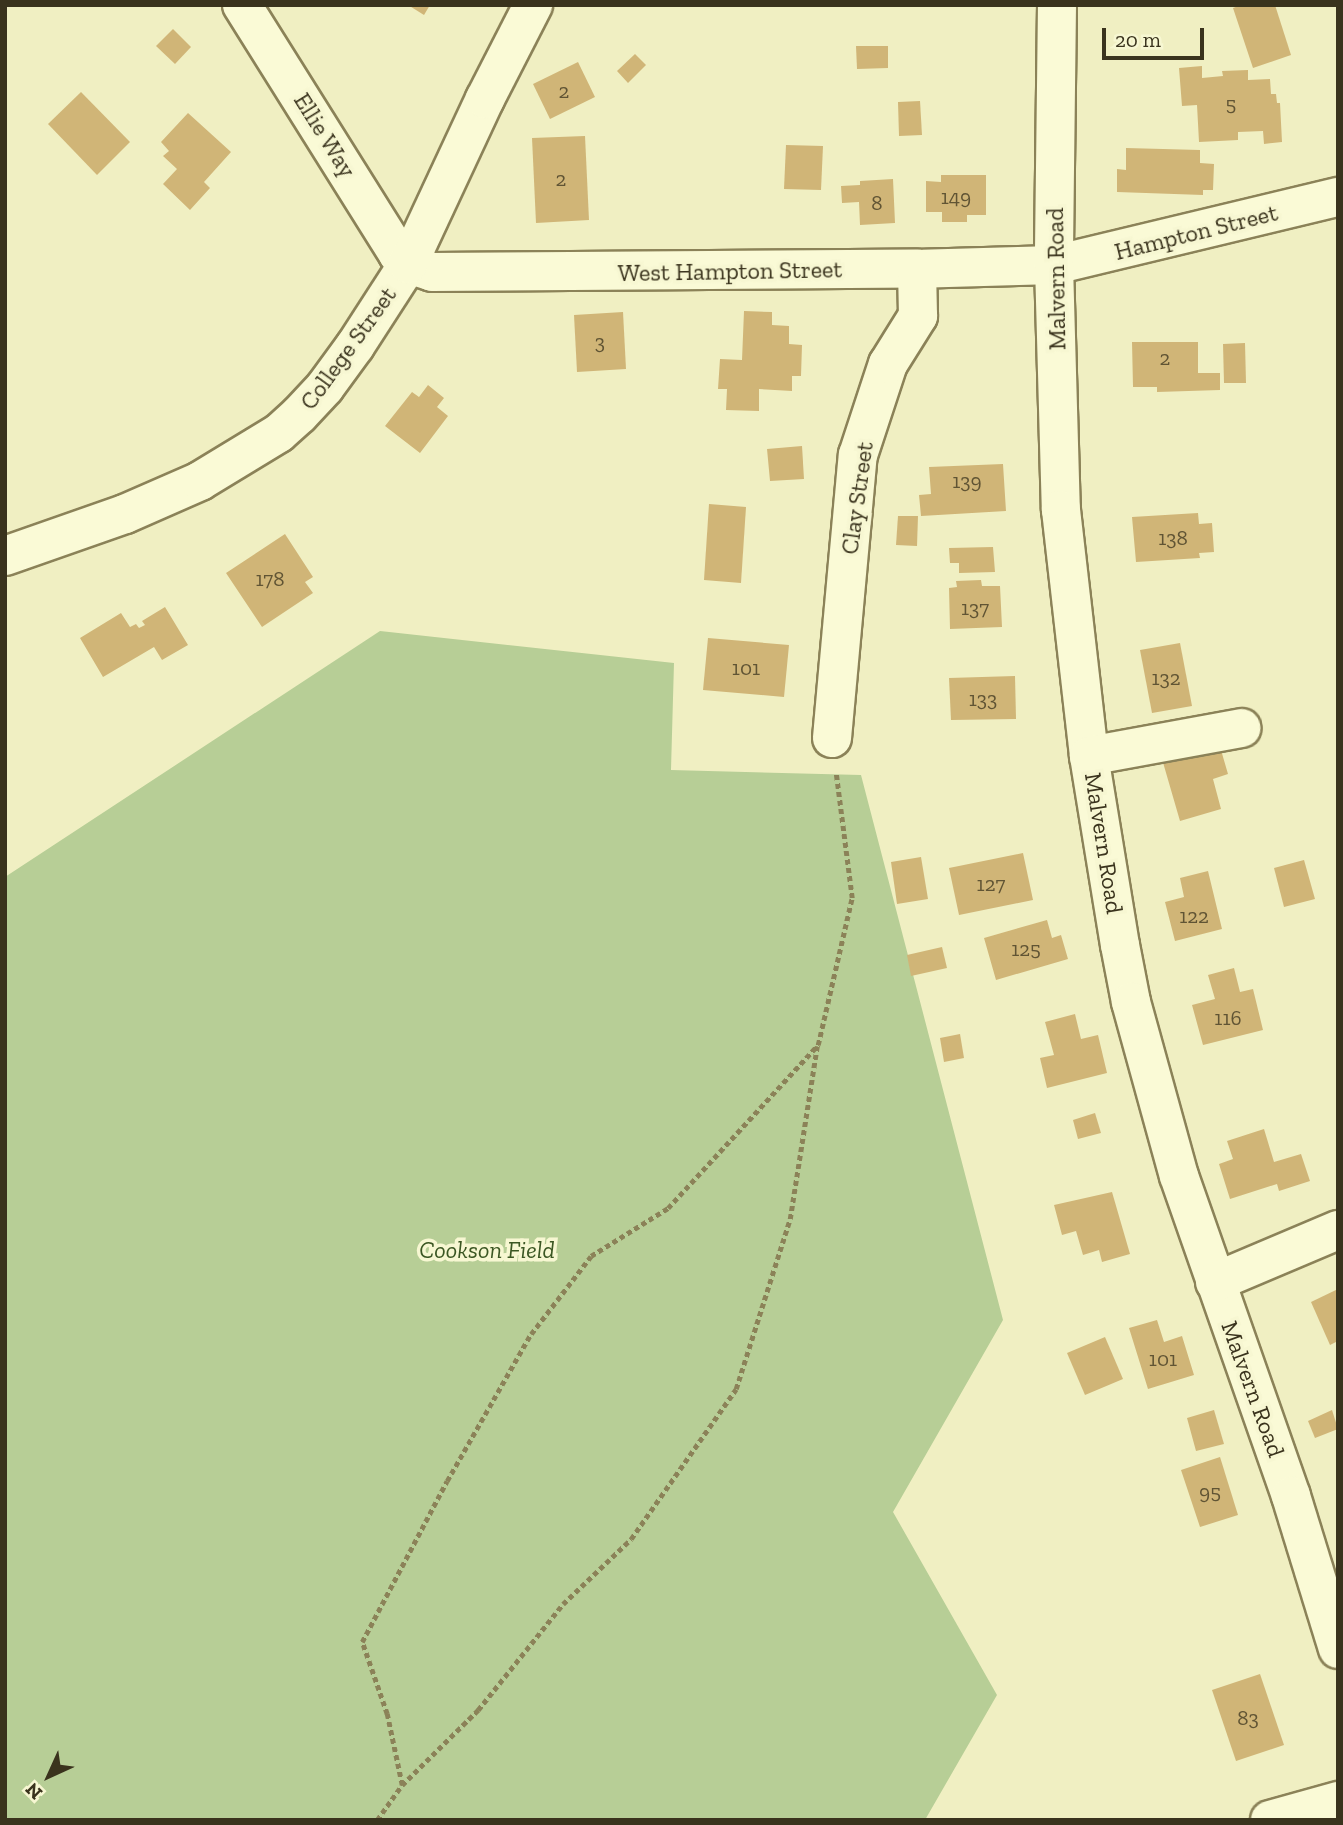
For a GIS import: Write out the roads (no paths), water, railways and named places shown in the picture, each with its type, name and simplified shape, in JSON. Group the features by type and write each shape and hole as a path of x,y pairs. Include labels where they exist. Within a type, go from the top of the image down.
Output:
{"street":[{"name":"Ellie Way","path":"242,5 391,244 408,264"},
{"name":"College Street","path":"5,556 125,514 188,487 279,433 325,387 408,264 485,99 533,5"},
{"name":"Malvern Road","path":"1057,5 1054,265 1061,510 1089,756 1131,1002 1179,1176 1291,1496 1338,1649"},
{"name":"Hampton Street","path":"1054,265 1338,197"},
{"name":"West Hampton Street","path":"408,264 432,272 458,274 1054,265"},
{"name":"Clay Street","path":"832,738 858,455 888,364 918,316 917,269"},
{"path":"1089,756 1241,729"},
{"path":"1215,1282 1338,1230"},
{"path":"1270,1820 1338,1801"}],"park label":[{"name":"Cookson Field","path":"487,1250"}]}
